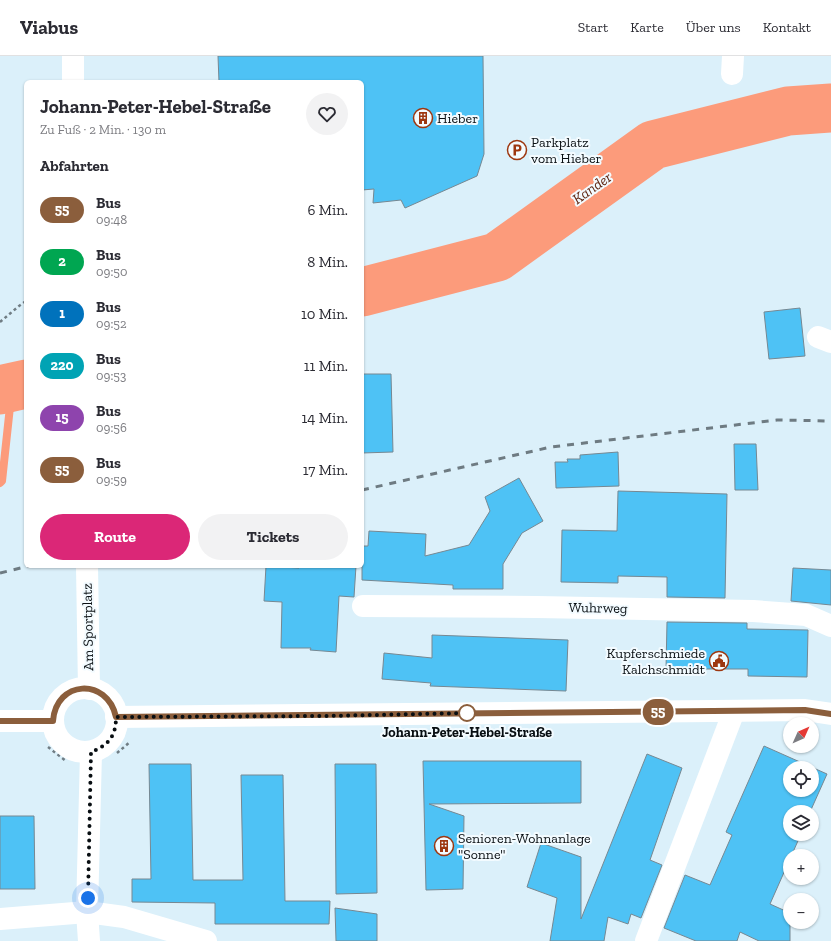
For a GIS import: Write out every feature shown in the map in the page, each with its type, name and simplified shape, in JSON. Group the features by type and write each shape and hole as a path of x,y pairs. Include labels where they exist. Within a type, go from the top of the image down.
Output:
{"street":[{"path":"73,56 73,80"},
{"name":"Am Sportplatz","path":"87,568 89,689"},
{"name":"Wuhrweg","path":"363,606 537,607 753,611 806,615 831,626"},
{"path":"89,941 87,912 91,759 113,735 116,726 116,717 114,709 104,695 89,689 73,690 66,694 56,706 53,714 54,729 62,743 91,759"},
{"path":"116,717 805,710 831,714"},
{"path":"646,941 734,711"},
{"path":"0,721 53,721"},
{"path":"0,919 87,912 124,917 206,941"}],"path":[{"path":"0,322 24,302"},
{"path":"44,745 68,763 91,759"}],"building":[{"name":"Hieber","path":"218,56 483,56 484,154 477,176 405,208 401,200 373,203 374,189 364,190 364,80 219,80"},
{"path":"800,308 805,356 769,359 764,312"},
{"path":"364,374 391,374 393,452 364,453"},
{"path":"734,444 756,444 758,490 735,490"},
{"path":"618,452 619,486 556,488 555,462 568,462 567,459 580,459 580,455"},
{"path":"519,478 543,521 522,533 503,564 503,589 453,589 453,585 362,580 362,568 364,568 364,546 368,546 369,531 426,534 425,556 469,545 490,511 485,497"},
{"path":"618,491 727,494 725,598 667,597 667,577 618,576 618,583 561,582 562,530 617,531"},
{"path":"266,568 356,568 354,597 339,596 336,652 310,650 311,648 281,648 282,602 264,601"},
{"path":"793,568 831,570 831,605 791,601"},
{"path":"667,622 747,623 747,629 808,630 807,677 748,676 748,669 666,669"},
{"path":"432,635 568,640 566,691 430,686 431,683 382,679 384,653 432,658"},
{"path":"764,746 798,761 783,761 783,797 817,797 813,805 783,805 783,841 798,841 794,849 783,849 783,875 770,904 783,910 783,929 790,929 790,941 759,941 740,932 737,941 696,941 664,928 685,875 710,885 732,835 726,832"},
{"path":"647,754 682,768 650,860 662,865 641,918 631,914 628,924 608,917 604,941 550,941 557,898 527,887 541,843 581,857 581,919"},
{"name":"Senioren-Wohnanlage \"Sonne\"","path":"423,761 581,761 581,803 429,804 464,816 463,889 426,890"},
{"path":"149,764 191,764 193,880 243,880 241,775 283,775 285,901 330,901 329,924 215,924 215,903 132,902 132,879 151,879"},
{"path":"335,764 376,764 377,893 336,894"},
{"path":"819,770 827,774 819,792"},
{"path":"0,816 34,816 35,889 0,889"},
{"path":"335,908 377,914 377,941 336,941"}],"waterway":[{"name":"Kander","path":"364,291 497,257 653,145 788,111 831,108"},
{"name":"Kander","path":"0,390 24,384"},
{"path":"0,483 2,481 12,388"}],"railway":[{"path":"364,490 551,447 777,420 831,421"},
{"path":"0,573 24,567"}],"bus line":[{"name":"55","path":"0,721 53,721 53,714 60,700 73,690 81,689 97,691 104,695 110,701 116,717 805,710 831,714"}],"place":[{"name":"Hieber","path":"423,118"},
{"name":"Parkplatz vom Hieber","path":"517,150"},
{"name":"Kupferschmiede Kalchschmidt","path":"719,661"},
{"name":"Johann-Peter-Hebel-Straße","path":"467,713"},
{"name":"Senioren-Wohnanlage \"Sonne\"","path":"444,846"}],"route":[{"path":"88,898 91,752 107,743 113,735 116,726 116,717 323,716 467,713"}]}
